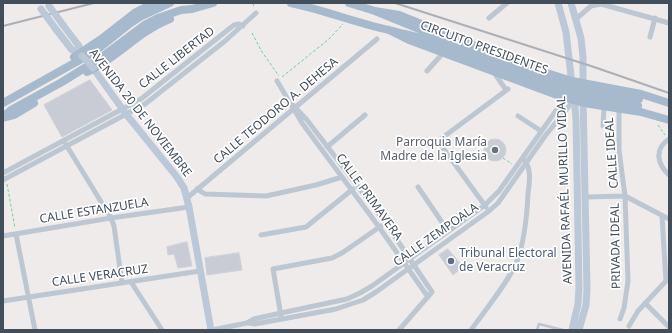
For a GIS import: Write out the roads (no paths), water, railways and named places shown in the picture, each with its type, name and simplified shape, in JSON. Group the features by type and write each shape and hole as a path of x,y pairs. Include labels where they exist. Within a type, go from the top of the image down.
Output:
{"main road":[{"path":"3,97 80,54 136,12 154,3"},
{"path":"3,117 11,110 62,82 97,55 128,25 140,17 170,3"},
{"path":"3,117 14,115 93,68 148,30 192,9 213,3"},
{"name":"CIRCUITO PRESIDENTES","path":"291,3 389,30 432,37"},
{"name":"CIRCUITO PRESIDENTES","path":"349,3 375,11 432,37 541,76 575,87 669,108"},
{"name":"AVENIDA RAFAÉL MURILLO VIDAL","path":"558,3 566,32 576,120 581,142 586,197 587,289 586,305 579,330"},
{"name":"AVENIDA RAFAÉL MURILLO VIDAL","path":"571,3 576,19 583,57 584,103 581,142 579,288 578,304 572,330"},
{"name":"AVENIDA 20 DE NOVIEMBRE","path":"48,4 78,46 80,54"},
{"name":"AVENIDA 20 DE NOVIEMBRE","path":"39,6 72,50 80,54 93,68 184,188 189,207 212,330"},
{"path":"3,104 97,55 146,24 180,10 192,9"},
{"path":"375,11 400,15 528,67 572,81 640,94 669,103"},
{"path":"389,30 565,98 584,103 641,112 669,120"},
{"path":"523,82 526,82 530,78 531,72 528,67"},
{"name":"CALLE ZEMPOALA","path":"565,98 572,81"},
{"name":"CALLE ZEMPOALA","path":"574,100 583,83"},
{"path":"602,105 598,99 604,88"},
{"name":"CIRCUITO PRESIDENTES","path":"639,102 669,115"}],"street":[{"path":"489,18 507,3"},
{"path":"576,19 591,6 601,4 669,23"},
{"name":"CALLE LIBERTAD","path":"65,143 143,101 225,41 256,13"},
{"path":"650,37 655,18"},
{"name":"CALLE TEODORO A. DEHESA","path":"187,198 293,107 377,39"},
{"path":"426,71 444,52"},
{"path":"489,211 438,141 507,89 493,70"},
{"path":"279,79 293,107"},
{"name":"CALLE ZEMPOALA","path":"281,316 347,299 360,293 485,205 499,191 565,98"},
{"name":"CALLE ZEMPOALA","path":"212,330 247,323 254,319 336,309 363,300 376,292 489,211 504,196 526,162 574,100"},
{"path":"602,105 604,126"},
{"name":"CALLE PRIMAVERA","path":"293,107 307,120 385,222 432,292 428,297 293,107"},
{"name":"CALLE IDEAL","path":"619,108 619,150 625,196"},
{"path":"327,147 365,116"},
{"path":"518,116 541,131"},
{"path":"668,139 662,145 659,160 662,168 669,175"},
{"path":"3,173 65,143"},
{"path":"5,179 65,143"},
{"path":"65,143 111,218 114,226 122,283"},
{"path":"471,330 510,275 517,261 521,247 528,201 529,178 526,162 521,159"},
{"path":"197,189 205,194 266,196 316,185 342,177"},
{"path":"261,235 306,227 352,190 356,185"},
{"path":"418,187 448,231"},
{"path":"586,197 625,196 669,219"},
{"name":"PRIVADA IDEAL","path":"620,319 624,308 628,282 625,196"},
{"name":"CALLE ESTANZUELA","path":"3,236 189,207"},
{"path":"629,326 638,311 667,281 662,216"},
{"path":"281,316 273,269 332,258 342,253 385,222"},
{"path":"16,234 35,330"},
{"name":"CALLE VERACRUZ","path":"3,301 200,271"},
{"path":"131,282 162,330"},
{"path":"399,330 428,297"},
{"path":"645,303 669,327"}],"lane":[{"path":"537,330 539,324 563,330"}],"railway":[{"path":"3,26 94,3"},
{"path":"395,3 594,67 669,93"}],"place":[{"name":"Parroquia María Madre de la Iglesia","path":"495,150"},
{"name":"Tribunal Electoral de Veracruz","path":"451,261"}]}
